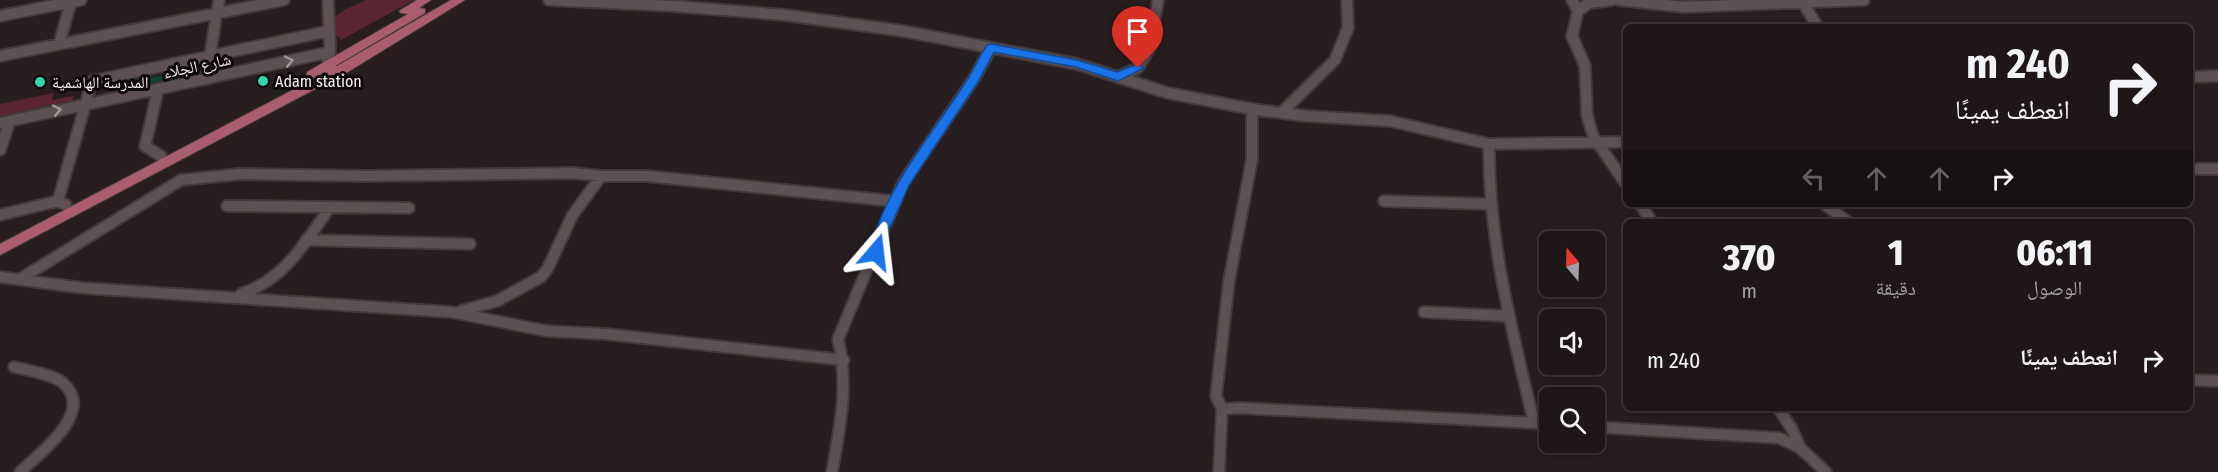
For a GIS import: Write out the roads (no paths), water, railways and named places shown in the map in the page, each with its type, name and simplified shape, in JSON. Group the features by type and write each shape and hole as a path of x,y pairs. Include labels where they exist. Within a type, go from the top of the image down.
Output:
{"main road":[{"path":"330,52 425,0"},
{"path":"0,250 66,205 313,80 322,68 442,0"},
{"path":"0,239 313,80 329,80 335,73 459,0"},
{"path":"322,68 333,69 335,73"}],"street":[{"path":"0,16 81,0"},
{"path":"206,79 219,0"},
{"path":"0,56 279,0"},
{"path":"322,68 330,52 328,0"},
{"path":"549,0 673,6 785,15 903,31 1077,64 1168,93 1281,113 1390,121 1488,144 1623,142"},
{"path":"1118,77 1138,68 1150,48 1158,0"},
{"path":"1281,113 1335,60 1348,28 1347,0"},
{"path":"1572,0 1578,11"},
{"path":"1612,0 1589,3 1578,11 1572,36 1584,66 1587,115 1597,142 1623,180"},
{"path":"1619,0 1684,7 1864,0"},
{"path":"59,44 70,2"},
{"path":"1802,2 1816,24"},
{"path":"0,215 66,205 92,81 329,31"},
{"path":"832,472 846,385 844,360 837,339 876,252 894,201 903,183 975,77 991,48"},
{"name":"شارع الجلاء","path":"5,122 330,52"},
{"path":"2193,77 2218,76"},
{"path":"158,90 145,146 161,156"},
{"path":"1219,472 1222,409 1216,396 1229,280 1252,159 1252,109"},
{"path":"0,150 5,122"},
{"path":"1488,144 1490,204 1509,316 1534,423"},
{"path":"2193,170 2218,169"},
{"path":"20,279 181,180 240,174 366,176 573,172 601,176 646,176 894,201"},
{"path":"451,312 477,308 497,301 541,277 548,268 572,216 601,176"},
{"path":"1384,201 1490,204"},
{"path":"226,206 409,208"},
{"path":"232,296 255,291 281,274 330,207"},
{"path":"1828,207 1844,219"},
{"path":"306,240 471,244"},
{"path":"0,277 83,288 451,312 547,331 617,335 844,360"},
{"path":"1424,312 1509,316"},
{"path":"15,367 62,381 73,395 73,412 63,431 20,472"},
{"path":"2193,380 2218,381"},
{"path":"1222,409 1240,408 1539,424"},
{"path":"1780,411 1792,429 1800,448"},
{"path":"1605,428 1779,438 1800,448 1826,472"}],"place":[{"name":"Adam station","path":"263,81"},
{"name":"المدرسة الهاشمية","path":"40,82"}]}
